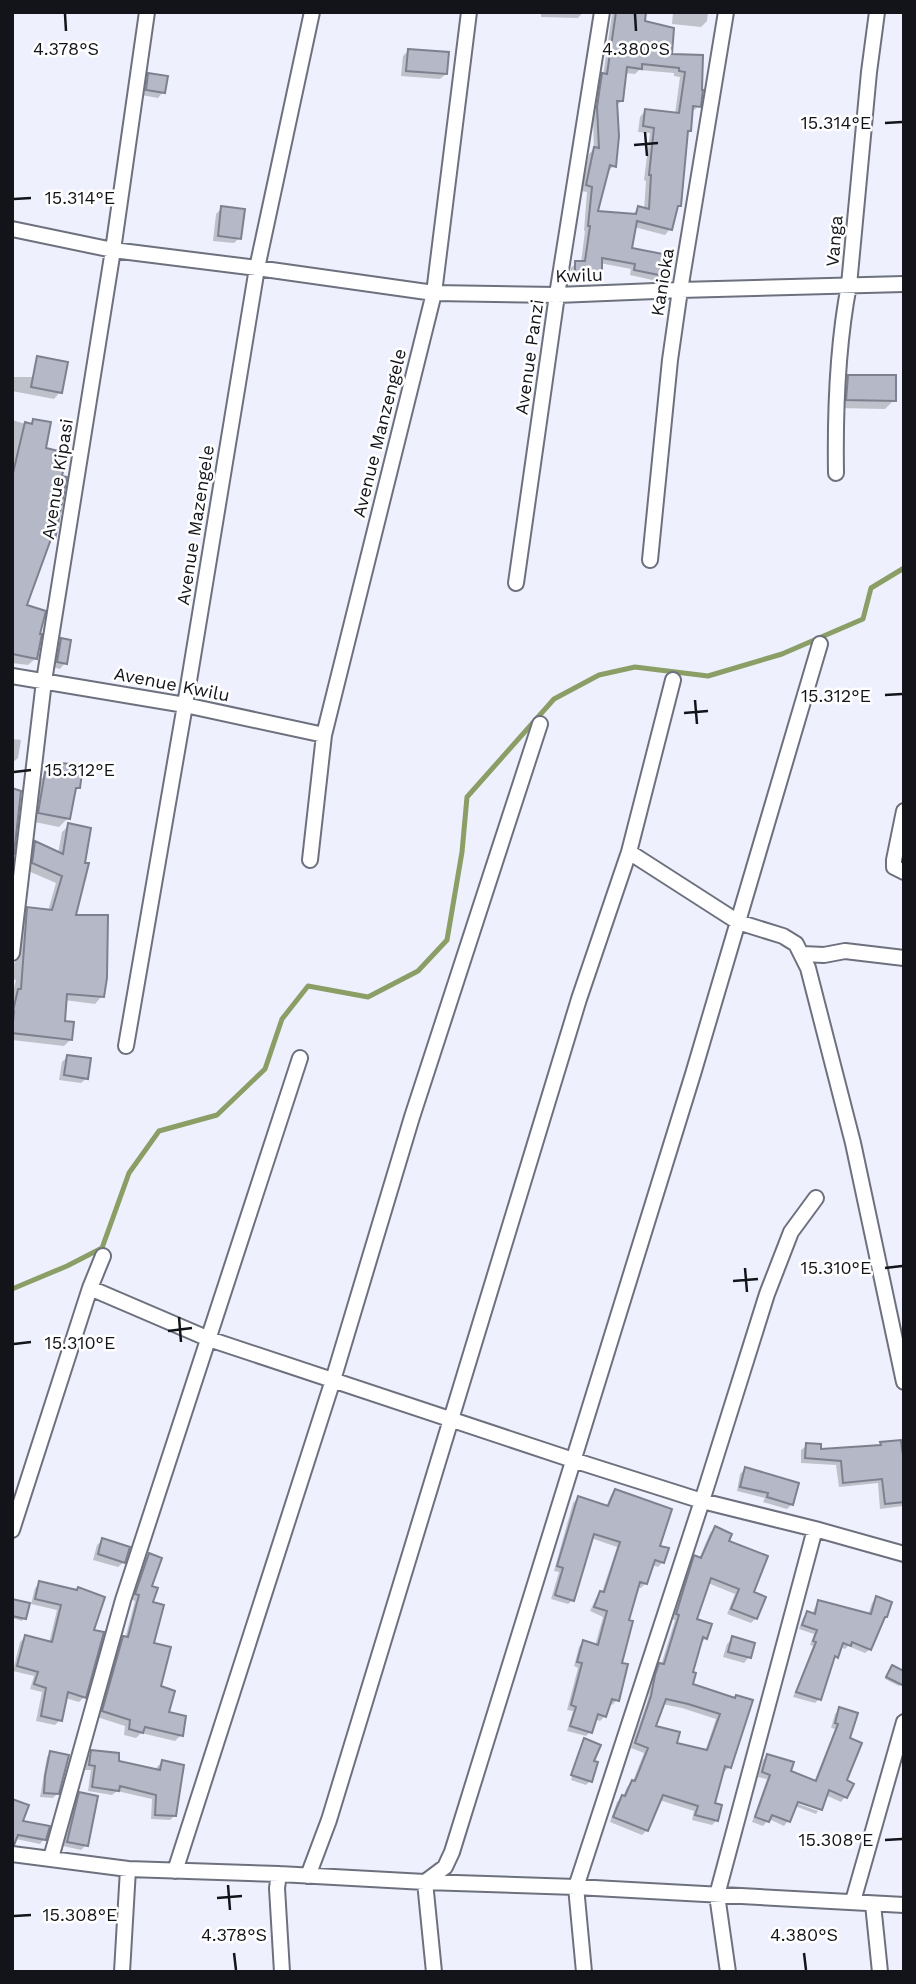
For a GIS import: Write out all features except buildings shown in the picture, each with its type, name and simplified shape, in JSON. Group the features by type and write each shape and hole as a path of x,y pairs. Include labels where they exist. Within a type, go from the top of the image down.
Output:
{"street":[{"name":"Avenue Kipasi","path":"12,953 44,681 113,250 147,12"},
{"name":"Avenue Mazengele","path":"126,1046 257,268 312,12"},
{"name":"Avenue Manzengele","path":"310,860 324,735 434,293 469,12"},
{"name":"Avenue Panzi","path":"516,583 557,295 603,12"},
{"name":"Kanioka","path":"650,560 670,360 726,12"},
{"name":"Vanga","path":"836,473 835,408 877,12"},
{"name":"Kwilu","path":"12,229 113,250 434,293 557,295 904,284"},
{"path":"425,1882 445,1867 452,1852 738,922 820,644"},
{"name":"Avenue Kwilu","path":"12,676 185,705 324,735"},
{"path":"308,1876 329,1820 579,999 629,852 673,680"},
{"path":"175,1871 333,1380 412,1117 540,724"},
{"path":"904,811 894,860 894,867 904,872"},
{"path":"629,852 738,922 783,936 796,944 802,954 853,1143 904,1382"},
{"path":"802,954 824,955 845,951 904,958"},
{"path":"51,1858 123,1600 300,1058"},
{"path":"584,1972 576,1887 702,1501 766,1294 791,1232 816,1198"},
{"path":"12,1530 90,1288 103,1256"},
{"path":"90,1288 209,1339 573,1460 702,1501 904,1554"},
{"path":"728,1972 717,1895 815,1529"},
{"path":"853,1901 904,1722"},
{"path":"12,1854 175,1871 576,1887 904,1905"},
{"path":"122,1972 128,1868"},
{"path":"279,1874 277,1888 282,1972"},
{"path":"425,1882 434,1972"},
{"path":"873,1904 880,1972"}],"waterway":[{"path":"12,1289 102,1248 129,1173 159,1131 217,1115 265,1069 282,1019 308,986 368,997 418,971 447,940 462,852 467,797 554,699 599,675 635,667 708,676 782,654 863,619 871,588 904,568"}]}
